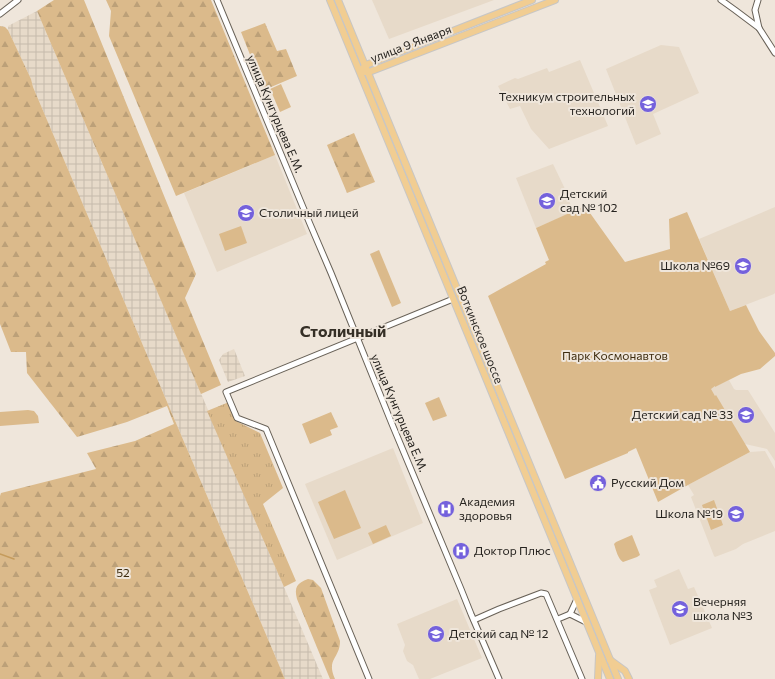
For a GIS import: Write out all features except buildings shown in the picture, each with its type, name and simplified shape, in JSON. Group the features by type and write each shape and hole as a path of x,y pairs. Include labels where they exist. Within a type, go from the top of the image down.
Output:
{"main road":[{"name":"Воткинское шоссе","path":"330,0 610,679"},
{"name":"Воткинское шоссе","path":"338,0 369,72 618,679"},
{"name":"улица 9 Января","path":"359,72 366,65 532,0"},
{"name":"улица 9 Января","path":"359,72 369,72 541,2 555,0"},
{"path":"598,679 599,654"},
{"path":"610,660 625,671 629,679"}],"street":[{"path":"0,14 18,0"},
{"name":"улица Кунгурцева Е.М.","path":"217,0 499,679"},
{"path":"720,0 759,28"},
{"path":"758,0 755,10 759,28 775,53"},
{"path":"369,679 266,429 237,418 226,392 453,299"},
{"path":"474,620 542,593 546,594 558,619 582,679"},
{"path":"558,619 570,614 576,599"},
{"path":"570,614 586,622"}],"shaded area":[{"path":"372,0 494,0 389,39"},
{"path":"37,11 323,679 285,679 33,87 31,79 8,30 8,26"},
{"name":"Техникум строительных технологий","path":"661,45 679,47 699,93 653,114 661,134 636,145 606,69"},
{"path":"580,60 608,126 549,149 531,129 520,106 510,109 498,86 515,78 518,79 547,68 549,72"},
{"name":"Столичный лицей","path":"275,155 307,234 217,272 184,193"},
{"name":"Детский сад № 102","path":"553,164 565,189 573,212 536,228 516,178"},
{"name":"Школа №69","path":"775,207 775,293 730,311 699,239"},
{"path":"234,349 245,376 228,382 219,360 223,354"},
{"name":"Детский сад № 33","path":"729,380 734,389 748,390 775,433 775,461 767,449 745,444 716,396 710,389"},
{"path":"393,448 423,523 337,560 305,484"},
{"name":"Школа №19","path":"765,451 775,469 775,531 715,557 691,497 694,495 688,485 750,452"},
{"name":"Вечерняя школа №3","path":"679,569 688,589 694,587 712,628 670,645 649,590 657,587 654,580"},
{"name":"Детский сад № 12","path":"457,599 482,658 430,679 419,679 413,665 407,661 403,651 405,645 397,624"}],"green space":[{"path":"54,0 84,0 196,274 185,298 221,385 201,394 37,11"},
{"path":"106,0 211,0 275,155 176,196 109,36 111,11"},
{"path":"265,23 277,51 286,49 297,76 264,90 241,32"},
{"name":"52","path":"0,26 5,27 8,30 31,79 33,87 285,679 0,679 1,493 96,469 87,453 135,441 174,424 167,406 127,422 77,437 27,373 26,352 11,352 0,324"},
{"path":"281,84 291,107 280,112 270,89"},
{"path":"354,133 375,182 347,193 327,145"},
{"name":"Парк Космонавтов","path":"585,206 625,262 670,249 669,219 687,212 730,311 746,305 759,331 775,353 775,356 760,369 741,374 711,389 750,452 658,502 636,448 628,453 565,479 488,296 546,264 545,262 549,260 536,228"},
{"path":"241,226 247,243 225,251 219,234"},
{"path":"379,250 401,303 392,307 370,254"},
{"path":"439,397 447,416 433,421 425,403"},
{"path":"229,402 236,421 260,433 283,488 263,504 296,581 284,587 207,411"},
{"path":"34,411 38,416 39,423 0,426 0,412"},
{"path":"331,412 338,427 330,430 332,435 310,444 302,424"},
{"path":"345,490 361,528 334,539 318,502"},
{"path":"714,500 723,525 711,530 702,505"},
{"path":"386,525 391,536 373,544 368,533"},
{"path":"632,535 640,555 623,562 618,557 614,544"},
{"path":"308,579 313,580 321,588 340,641 338,652 332,667 335,679 330,679 297,599 297,586 301,582"}],"waterway":[{"path":"0,554 14,559"}],"place":[{"name":"Техникум строительных технологий","path":"648,104"},
{"name":"Детский сад № 102","path":"547,201"},
{"name":"Столичный лицей","path":"246,213"},
{"name":"Школа №69","path":"743,266"},
{"name":"Детский сад № 33","path":"746,415"},
{"name":"Русский Дом","path":"598,483"},
{"name":"Академия здоровья","path":"446,509"},
{"name":"Школа №19","path":"736,514"},
{"name":"Доктор Плюс","path":"461,551"},
{"name":"Вечерняя школа №3","path":"680,609"},
{"name":"Детский сад № 12","path":"436,634"}],"district":[{"name":"Столичный","path":"343,331"}]}
